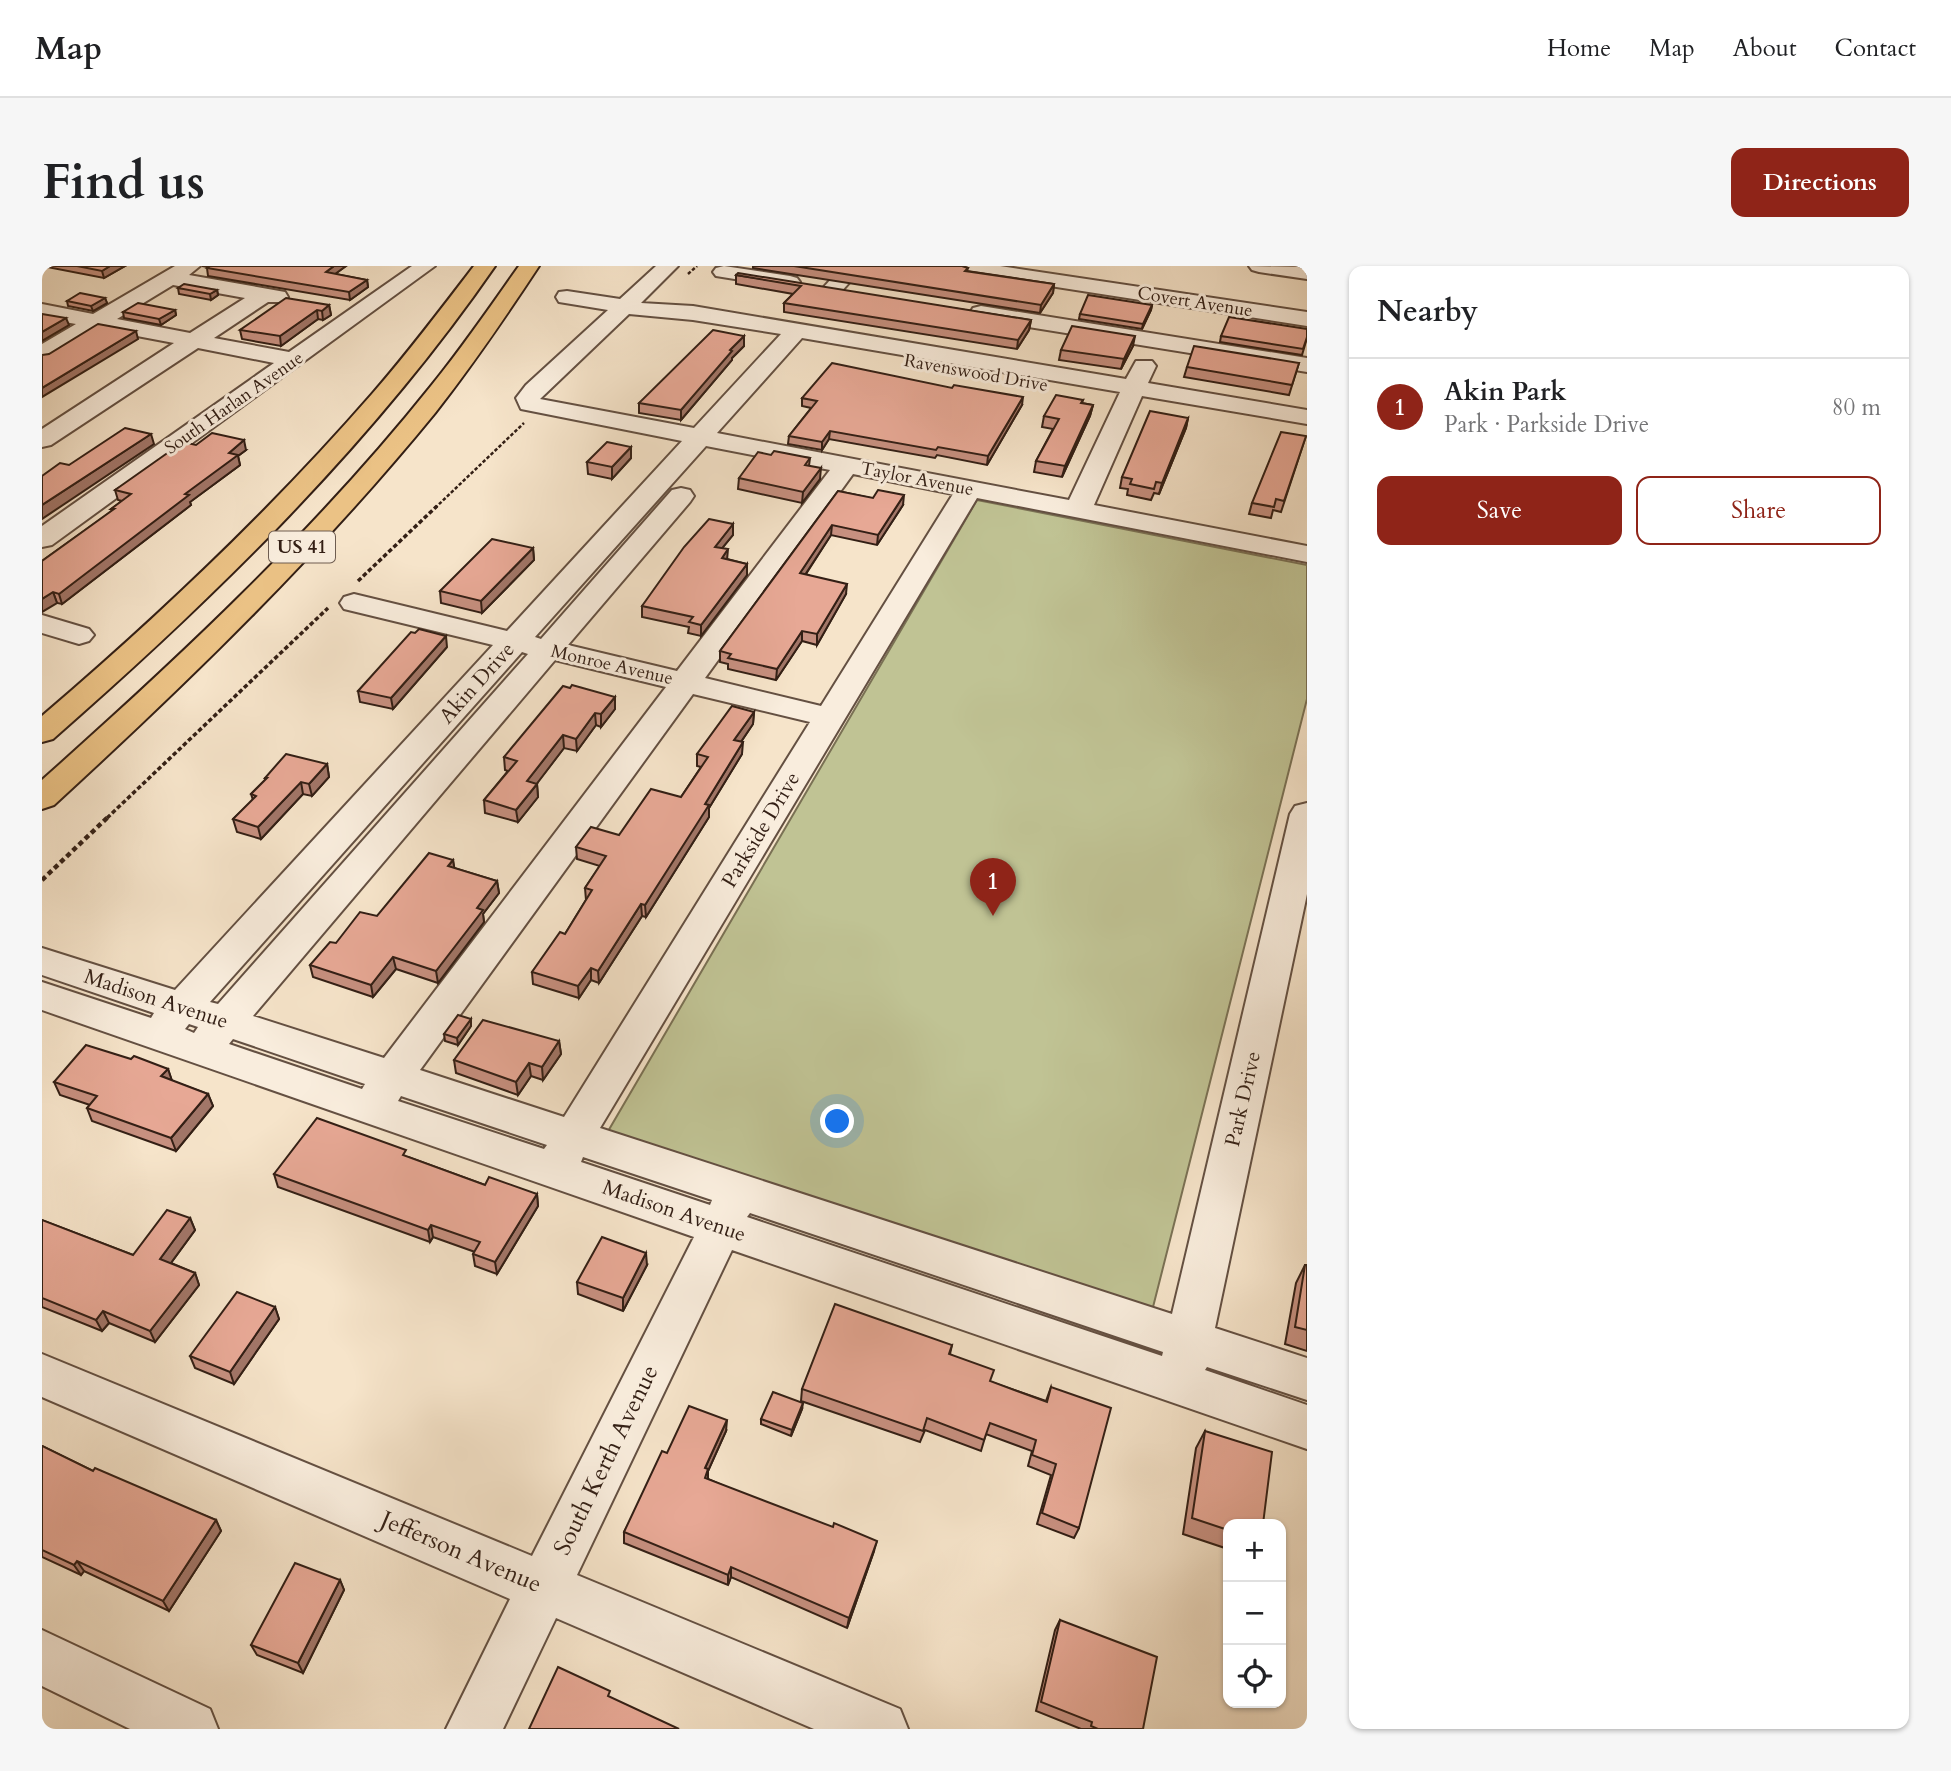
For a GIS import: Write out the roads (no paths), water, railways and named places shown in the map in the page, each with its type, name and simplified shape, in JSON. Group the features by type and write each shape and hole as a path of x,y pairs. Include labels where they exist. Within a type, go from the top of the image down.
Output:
{"highway":[{"name":"US 41","path":"42,732 176,611 319,469 413,361 485,266"},
{"name":"US 41","path":"42,798 233,619 355,491 467,356 529,266"}],"street":[{"path":"42,354 190,266"},
{"path":"660,266 667,266"},
{"path":"623,306 667,266"},
{"path":"833,289 854,266"},
{"name":"Covert Avenue","path":"959,266 1144,284 1177,299 1307,318"},
{"path":"1259,266 1302,270"},
{"path":"390,268 420,269"},
{"name":"South Harlan Avenue","path":"42,539 420,269"},
{"path":"170,278 301,301"},
{"path":"674,315 716,278 859,293"},
{"path":"42,440 264,295"},
{"name":"Ravenswood Drive","path":"567,297 674,315 692,325 804,338 1131,393 1307,417"},
{"path":"1078,510 1177,299"},
{"name":"Taylor Avenue","path":"623,306 534,390 531,408 713,440 1307,554"},
{"path":"337,307 361,312"},
{"path":"964,310 1307,365"},
{"path":"42,311 294,360"},
{"name":"Akin Drive","path":"170,1021 514,642 713,440 804,338"},
{"name":"Ravenswood Drive","path":"1131,393 1307,430"},
{"name":"Akin Drive","path":"213,1036 548,650 713,440"},
{"path":"382,1092 846,466"},
{"name":"Parkside Drive","path":"563,1153 969,489"},
{"name":"Monroe Avenue","path":"350,595 514,642 829,717"},
{"path":"42,624 79,635"},
{"name":"Park Drive","path":"1180,1383 1292,952 1307,814"},
{"name":"Madison Avenue","path":"42,961 170,1021 730,1210 1180,1383 1307,1427"},
{"name":"Madison Avenue","path":"42,996 170,1021"},
{"name":"Madison Avenue","path":"730,1210 1189,1341 1307,1380"},
{"name":"South Kerth Avenue","path":"474,1729 730,1210"},
{"name":"Jefferson Avenue","path":"42,1375 880,1729"},
{"path":"42,1657 190,1729"}],"place":[{"name":"Akin Park","path":"993,916"}]}
